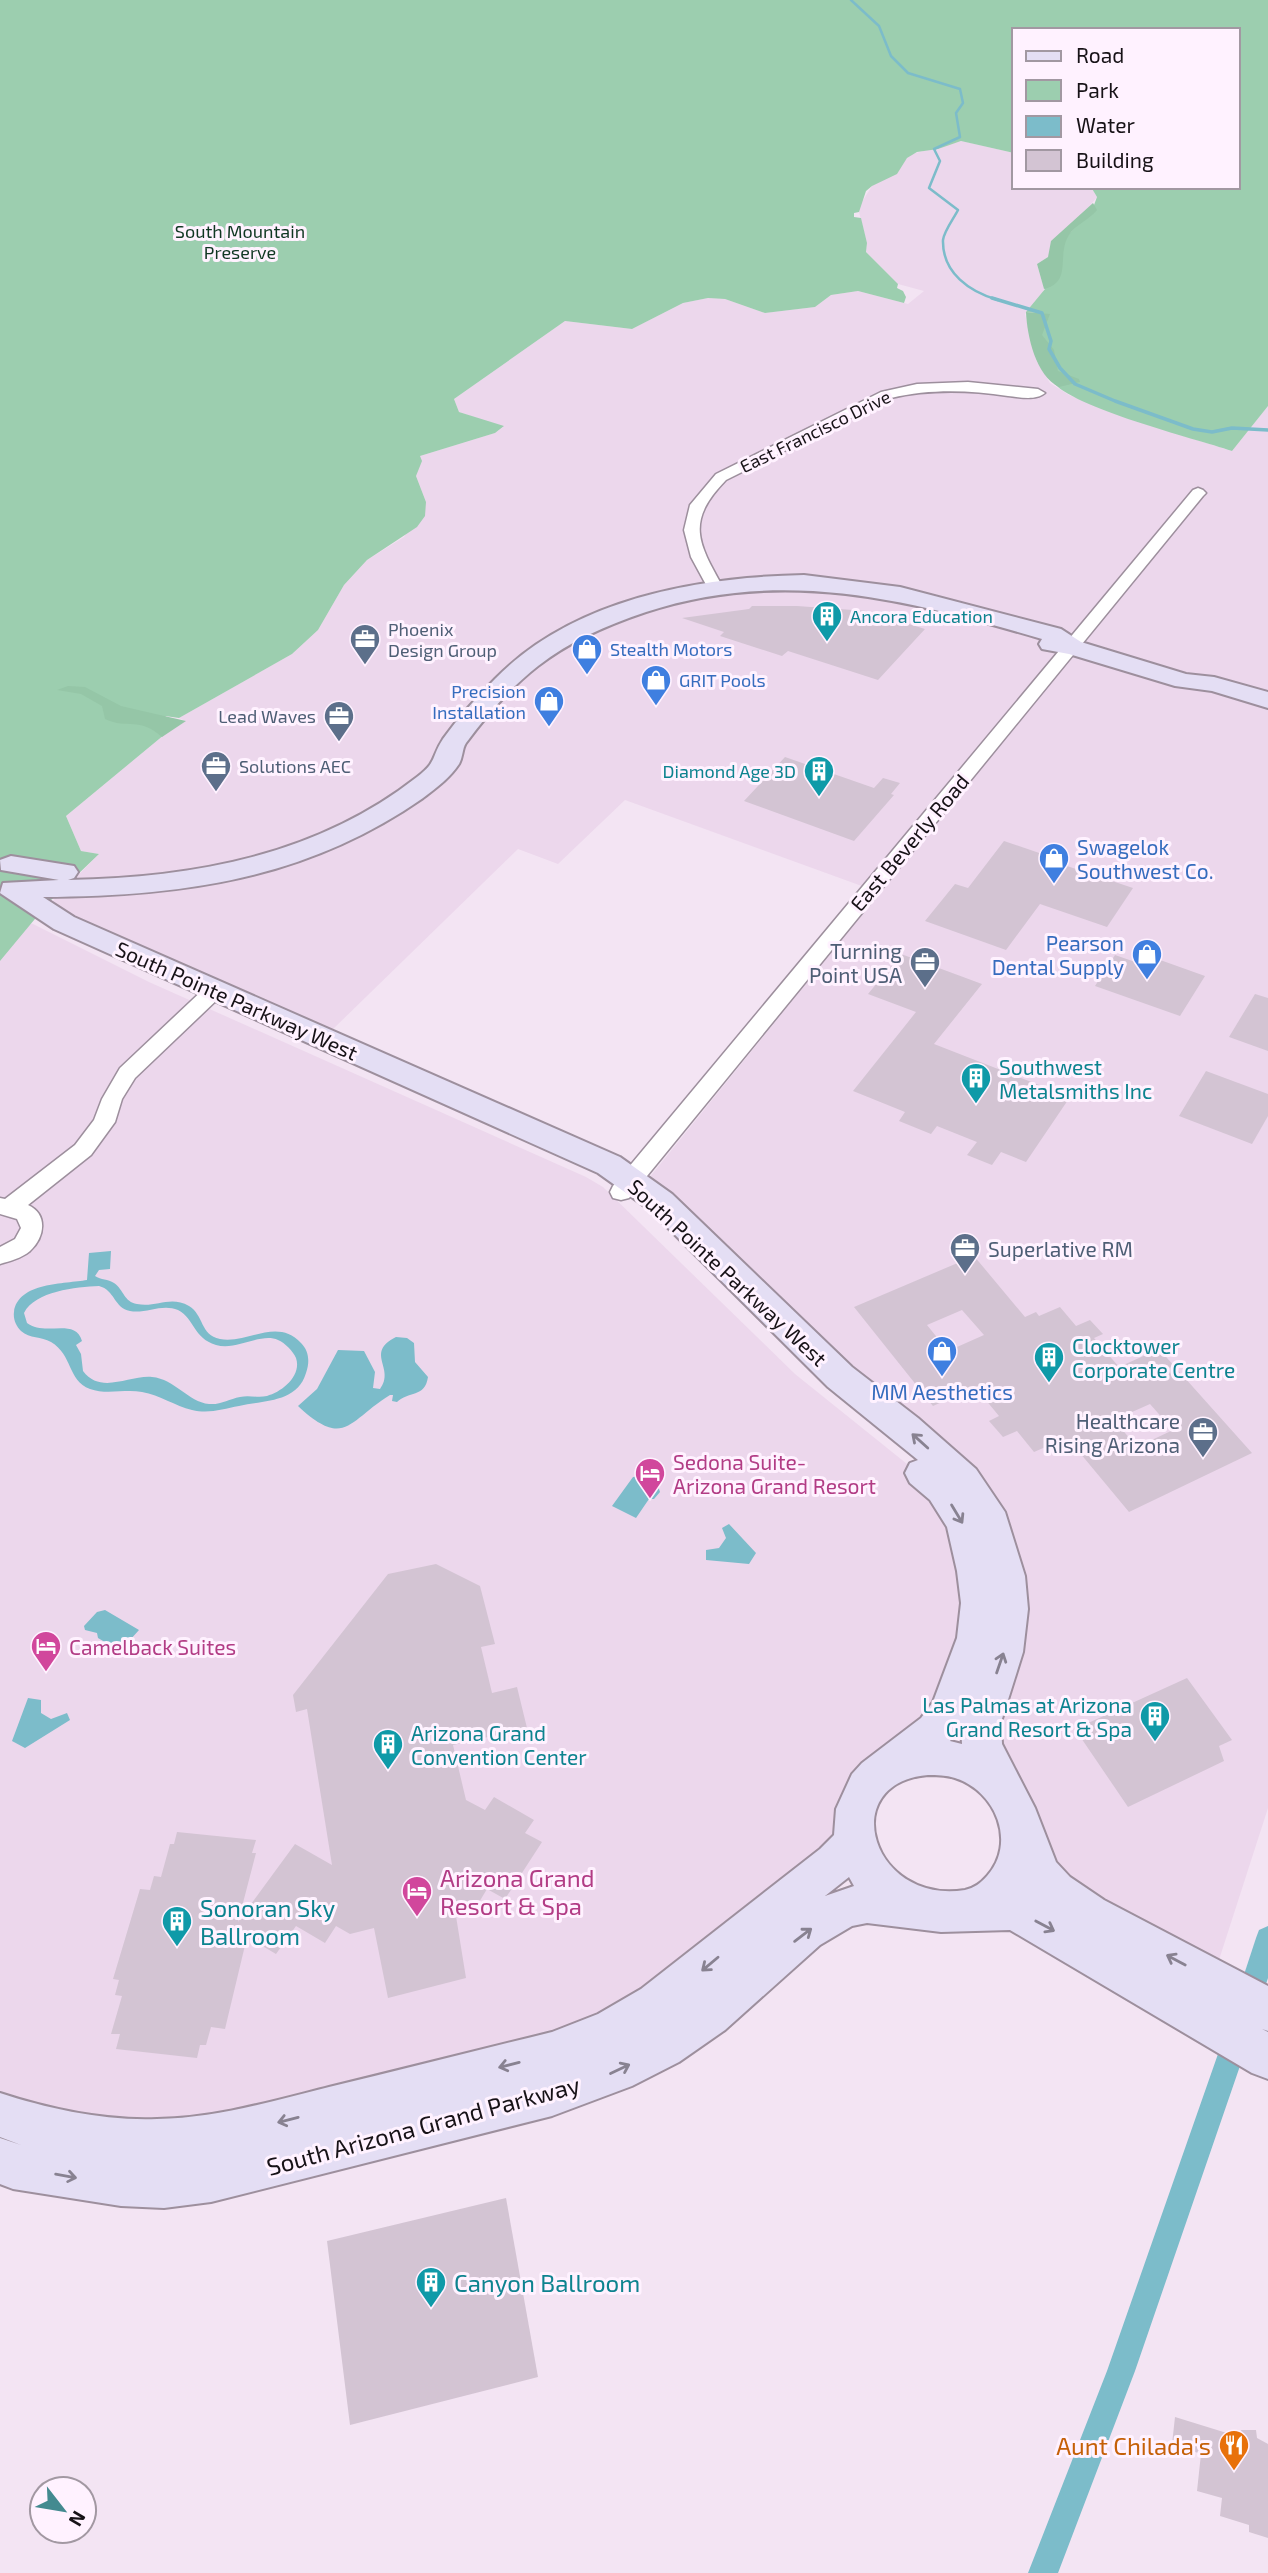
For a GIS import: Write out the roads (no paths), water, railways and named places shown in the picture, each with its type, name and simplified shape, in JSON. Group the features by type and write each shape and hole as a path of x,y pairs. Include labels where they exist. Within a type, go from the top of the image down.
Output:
{"street":[{"name":"East Francisco Drive","path":"716,589 692,541 691,522 695,506 704,492 721,477 886,395 917,388 968,386 1038,393"},
{"name":"East Beverly Road","path":"626,1185 1199,494"},
{"path":"6,885 141,886 204,877 284,856 333,838 383,812 422,785 447,762 452,746 500,687 531,659 568,635 632,608 716,589 739,592 818,591 920,606 1044,643 1072,646 1184,681 1214,684 1268,700"},
{"path":"1184,681 1202,693 1268,713"},
{"path":"6,885 59,872 143,872 237,856 308,833 369,804 405,779 435,752 452,746"},
{"name":"South Pointe Parkway West","path":"6,885 55,918 88,932 209,996"},
{"name":"South Pointe Parkway West","path":"6,885 39,924 209,996 593,1174 626,1185 661,1202 840,1377 906,1428 963,1479 992,1523 1006,1576 1009,1609 1004,1652 981,1722 982,1746 1014,1807"},
{"path":"88,932 76,919 77,910 89,896 114,886"},
{"path":"5,1206 73,1159 92,1141 127,1073 209,996"},
{"name":"South Pointe Parkway West","path":"626,1185 747,1319 943,1490 964,1524 976,1571 980,1603 975,1638 949,1712 935,1730 888,1767"},
{"path":"0,1255 17,1250 25,1243 33,1228 27,1214 5,1206"},
{"path":"938,1911 896,1899 877,1883 863,1863 855,1841 854,1818 860,1798 871,1780 888,1767 911,1758 938,1756 965,1762 989,1775 1014,1807 1040,1875 1051,1888 1080,1909 1256,2003"},
{"name":"South Arizona Grand Parkway","path":"938,1911 982,1905 1004,1890 1017,1870 1023,1845 1014,1807"},
{"name":"South Arizona Grand Parkway","path":"0,2115 32,2126 122,2141 190,2140 243,2131 552,2054 612,2030 656,2004 835,1863 855,1841"},
{"name":"South Arizona Grand Parkway","path":"0,2161 13,2166 124,2186 186,2183 253,2170 385,2135 538,2100 603,2077 651,2054 710,2015 759,1968 841,1909 866,1903 938,1911 1014,1910 1076,1943 1248,2046"}],"water":[{"path":"111,1251 110,1269 99,1270 95,1276 114,1283 129,1301 144,1305 182,1303 194,1310 205,1329 214,1337 231,1340 272,1332 292,1336 304,1346 308,1357 302,1383 287,1395 278,1398 222,1410 204,1411 192,1410 142,1392 102,1392 83,1385 73,1374 58,1347 21,1331 15,1322 14,1312 17,1302 33,1290 87,1280 89,1253","holes":["99,1286 121,1306 130,1311 166,1308 178,1310 188,1318 203,1338 216,1345 232,1346 264,1338 278,1340 295,1355 296,1371 289,1382 273,1394 264,1397 240,1397 213,1404 194,1399 168,1382 152,1377 98,1382 83,1371 81,1354 76,1345 82,1341 78,1334 66,1328 34,1327 27,1323 24,1313 29,1306 46,1295 68,1289"]},
{"path":"396,1337 407,1338 414,1343 415,1362 428,1377 420,1391 397,1402 392,1401 393,1395 390,1395 355,1421 337,1428 326,1426 298,1406 317,1389 338,1350 364,1351 375,1372 373,1388 380,1389 385,1374 382,1349"},
{"path":"640,1476 657,1483 660,1492 654,1499 649,1499 636,1518 612,1506 633,1477"},
{"path":"729,1524 756,1553 749,1564 706,1560 706,1550 719,1548 726,1538 722,1528"},
{"path":"105,1610 139,1630 120,1651 98,1638 97,1633 85,1630 84,1626 97,1612"},
{"path":"28,1698 41,1700 41,1713 51,1719 67,1713 70,1720 25,1748 12,1741"}],"waterway":[{"path":"851,0 879,26 891,56 908,73 960,89 963,103 956,113 960,137 934,149 940,161 929,188 958,210 943,240 947,262 968,286 996,299"},
{"path":"992,298 996,299"},
{"path":"996,299 1042,313 1051,341 1049,349 1060,368 1075,384 1193,429 1212,432 1232,428 1268,430"},
{"path":"1248,2002 1268,1938"},
{"path":"1043,2573 1121,2371 1238,2034"}],"place":[{"name":"Ancora Education","path":"827,643"},
{"name":"Phoenix Design Group","path":"365,666"},
{"name":"Stealth Motors","path":"587,676"},
{"name":"GRIT Pools","path":"656,707"},
{"name":"Precision Installation","path":"549,728"},
{"name":"Lead Waves","path":"339,743"},
{"name":"Solutions AEC","path":"216,793"},
{"name":"Diamond Age 3D","path":"819,798"},
{"name":"Swagelok Southwest Co.","path":"1054,885"},
{"name":"Pearson Dental Supply","path":"1147,981"},
{"name":"Turning Point USA","path":"925,989"},
{"name":"Southwest Metalsmiths Inc","path":"976,1105"},
{"name":"Superlative RM","path":"965,1275"},
{"name":"MM Aesthetics","path":"942,1378"},
{"name":"Clocktower Corporate Centre","path":"1049,1384"},
{"name":"Healthcare Rising Arizona","path":"1203,1459"},
{"name":"Sedona Suite- Arizona Grand Resort","path":"650,1500"},
{"name":"Camelback Suites","path":"46,1673"},
{"name":"Las Palmas at Arizona Grand Resort & Spa","path":"1155,1743"},
{"name":"Arizona Grand Convention Center","path":"388,1771"},
{"name":"Arizona Grand Resort & Spa","path":"417,1918"},
{"name":"Sonoran Sky Ballroom","path":"177,1948"},
{"name":"Canyon Ballroom","path":"431,2309"},
{"name":"Aunt Chilada's","path":"1234,2472"}],"park label":[{"name":"South Mountain Preserve","path":"240,241"}]}
